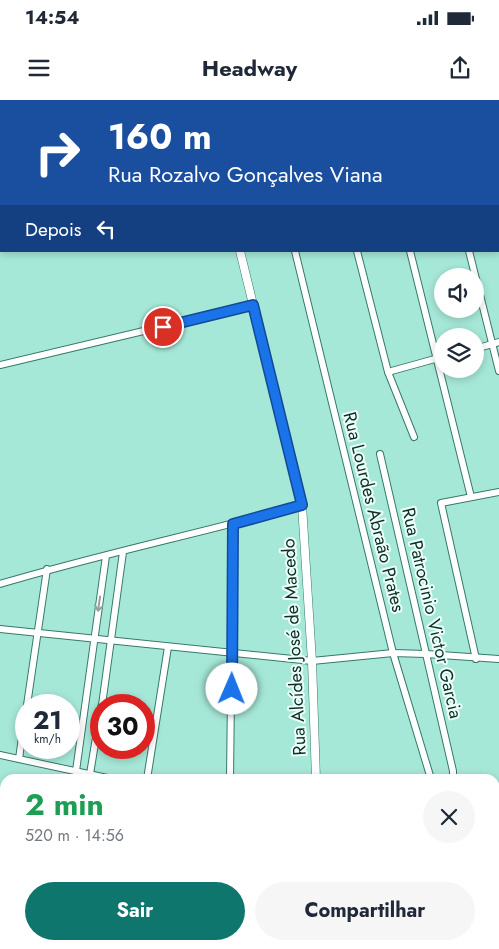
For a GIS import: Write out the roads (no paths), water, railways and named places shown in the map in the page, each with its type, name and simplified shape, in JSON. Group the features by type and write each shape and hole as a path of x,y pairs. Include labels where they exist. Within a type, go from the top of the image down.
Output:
{"street":[{"name":"Rua Alcídes José de Macedo","path":"240,252 302,505 312,661 316,774"},
{"name":"Rua Lourdes Abraão Prates","path":"295,252 393,653 429,774"},
{"path":"357,252 388,372 414,438"},
{"path":"410,252 434,337"},
{"path":"469,252 496,343 499,371"},
{"path":"0,365 253,305"},
{"path":"388,372 434,360"},
{"path":"444,378 471,497"},
{"name":"Rua Patrocinio Victor Garcia","path":"380,454 453,774"},
{"path":"476,659 441,503 499,492"},
{"path":"0,584 47,570 302,505"},
{"path":"230,774 233,524"},
{"path":"103,694 112,641 123,552"},
{"path":"76,771 106,556"},
{"path":"28,694 47,570"},
{"path":"0,630 312,661 393,653 499,659"},
{"path":"148,774 168,647"},
{"path":"0,755 15,758"},
{"path":"19,759 90,774 92,759"}]}
